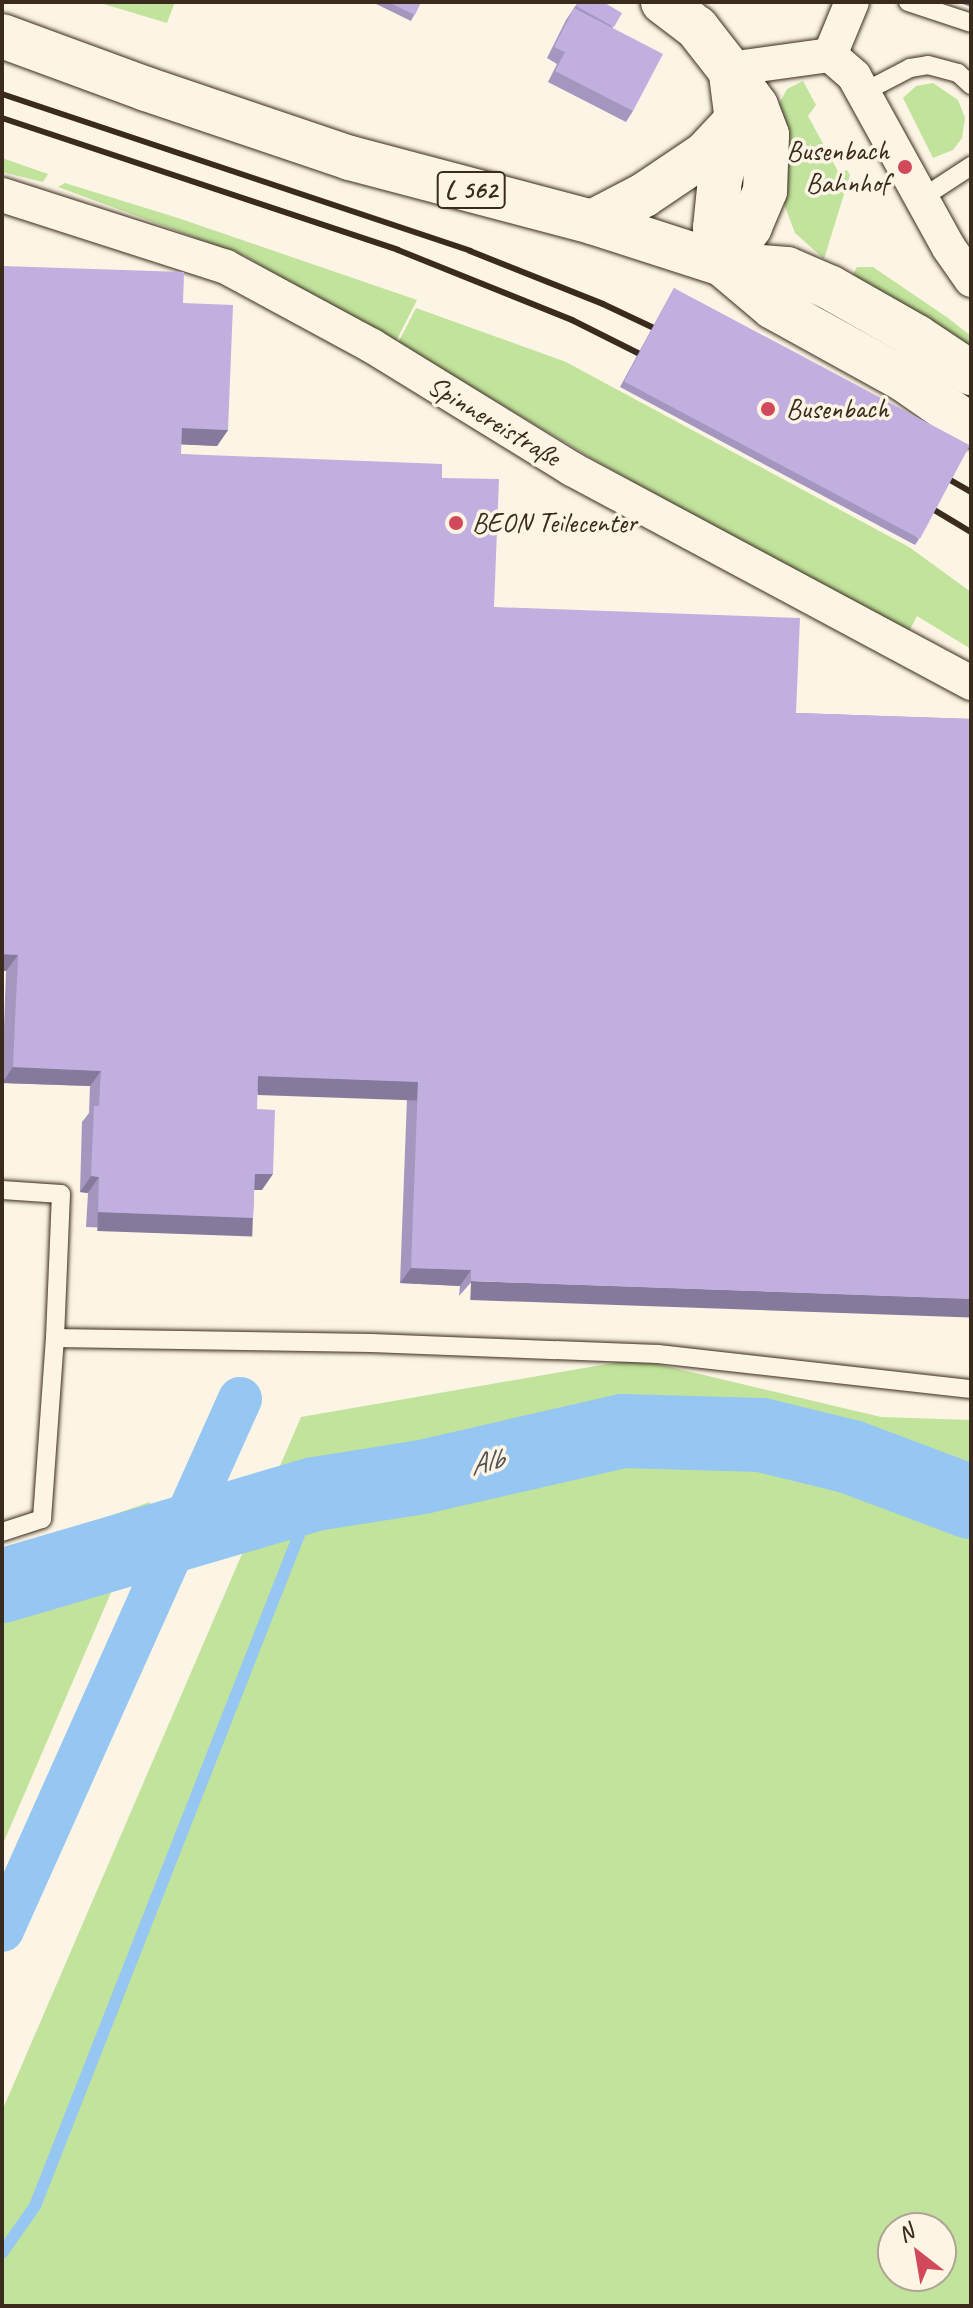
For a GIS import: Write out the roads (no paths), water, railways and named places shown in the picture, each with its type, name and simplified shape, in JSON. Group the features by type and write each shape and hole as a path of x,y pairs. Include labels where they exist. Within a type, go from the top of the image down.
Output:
{"main road":[{"path":"663,2 697,28 756,106 767,135 765,191 750,227 722,264"},
{"name":"L 562","path":"2,36 350,158 592,222 722,264 787,269 917,337 971,373"},
{"path":"722,264 715,228 720,179 737,121 729,69"},
{"path":"592,222 644,195 705,154 737,121"},
{"name":"L 562","path":"722,264 773,307 905,380 971,426"}],"street":[{"path":"830,55 852,2"},
{"path":"729,69 830,55 854,76 971,280"},
{"name":"Spinnereistraße","path":"2,195 226,267 372,346 572,469 971,683"}],"lane":[{"path":"908,2 971,23"},
{"path":"864,92 890,76 928,65 958,73 971,85"},
{"path":"922,198 971,166"},
{"path":"2,1190 61,1194 55,1338 42,1519 2,1532"},
{"path":"55,1338 371,1343 658,1354 971,1389"}],"waterway":[{"path":"2,1930 240,1399"},
{"name":"Alb","path":"2,1586 315,1494 422,1477 623,1431 761,1435 851,1457 971,1502"},
{"path":"2,2253 35,2206 315,1494"}],"railway":[{"path":"2,94 470,251 603,304 671,336"},
{"path":"2,118 398,250 572,320 658,363"},
{"path":"931,469 971,492"},
{"path":"916,499 971,532"}],"place":[{"name":"Busenbach Bahnhof","path":"905,167"},
{"name":"Busenbach","path":"768,409"},
{"name":"BEON Teilecenter","path":"456,523"}]}
